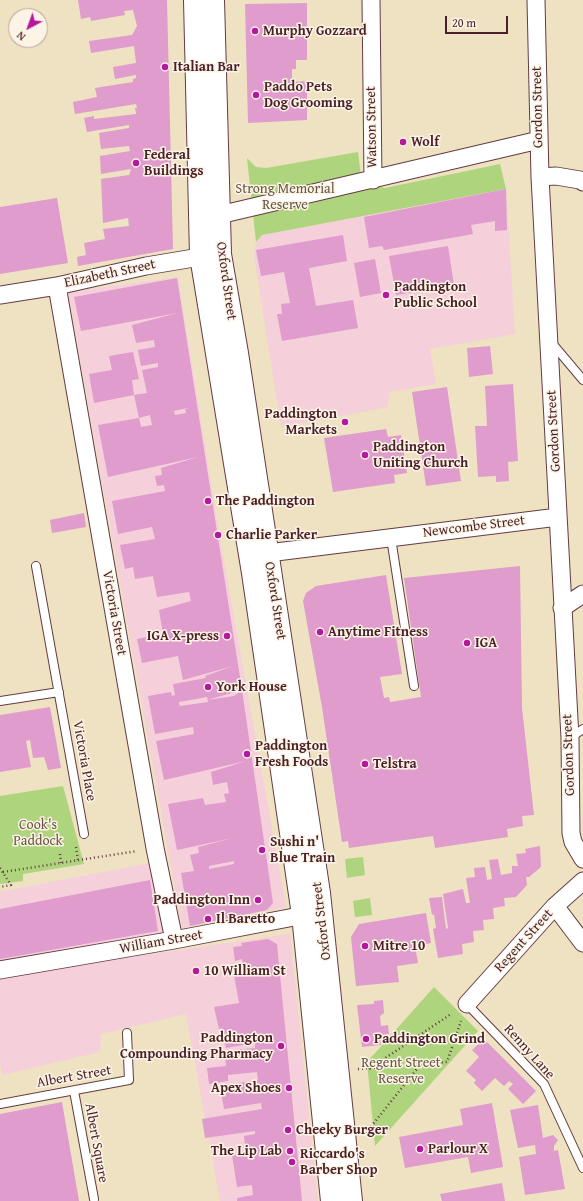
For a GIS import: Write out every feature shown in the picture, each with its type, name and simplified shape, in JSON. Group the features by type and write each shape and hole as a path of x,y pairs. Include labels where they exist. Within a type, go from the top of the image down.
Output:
{"main road":[{"name":"Oxford Street","path":"195,0 211,255 253,573 312,914 332,1201"},
{"name":"Oxford Street","path":"213,0 219,215 211,255 268,553 312,914 351,1201"}],"street":[{"name":"Watson Street","path":"371,0 373,180 539,140"},
{"name":"Gordon Street","path":"536,0 540,177 562,608 576,734 571,833 573,842 583,859"},
{"path":"540,177 556,176 580,180 583,182"},
{"path":"219,215 373,180"},
{"name":"Elizabeth Street","path":"0,295 57,286 146,266 211,255"},
{"name":"Victoria Street","path":"57,286 155,848 174,940"},
{"name":"Newcombe Street","path":"268,553 558,517"},
{"path":"562,608 583,594"},
{"name":"Regent Street","path":"467,1004 555,906 583,881"},
{"path":"555,906 583,943"},
{"name":"William Street","path":"0,970 174,940 312,914"}],"lane":[{"path":"549,340 583,380"},
{"path":"391,538 414,686"},
{"name":"Victoria Place","path":"36,566 84,834"},
{"path":"0,701 59,692"},
{"name":"Renny Lane","path":"467,1004 544,1084 583,1168"},
{"name":"Albert Street","path":"0,1104 129,1080 127,1033"},
{"name":"Albert Square","path":"74,1091 94,1199"}],"path":[{"path":"3,872 155,848"},
{"path":"60,854 61,863"},
{"path":"0,868 11,885 0,887"},
{"path":"355,1070 447,1062 467,1004"},
{"path":"369,1069 467,1004"},
{"path":"362,1138 421,1064"}],"shaded area":[{"name":"Paddington Public School","path":"506,189 515,334 430,349 436,384 389,392 388,407 281,427 254,256 256,242 262,235"},
{"path":"178,277 218,527 286,907 182,928 68,292"},
{"path":"149,863 165,935 0,961 0,892"},
{"path":"290,934 318,1201 220,1201 186,1014 101,1034 100,1052 2,1075 0,1064 0,976"}],"green space":[{"name":"Strong Memorial Reserve","path":"358,152 361,177 371,184 385,188 500,164 506,189 262,235 256,242 247,158 256,167 266,168"},
{"name":"Cook's Paddock","path":"63,786 84,864 23,874 23,881 0,884 0,796"},
{"path":"363,857 365,875 347,878 345,859"},
{"path":"370,898 372,915 355,917 353,901"},
{"name":"Regent Street Reserve","path":"434,987 478,1031 375,1146 367,1062"}],"building":[{"path":"78,0 167,0 173,249 78,266 77,257 86,255 84,243 105,239 103,229 129,226 128,218 103,223 101,179 129,175 131,169 101,174 100,156 130,151 129,146 101,149 99,133 129,128 129,125 87,132 84,118 94,116 94,119 136,114 135,108 137,108 136,104 75,114 73,102 97,97 95,88 133,82 136,75 115,79 113,67 136,63 134,46 91,53 89,41 132,35 137,26 133,10 124,11 125,15 91,21 90,17 81,19"},
{"path":"307,3 307,60 296,60 296,69 292,69 292,82 307,81 307,120 248,123 245,4"},
{"path":"506,189 507,230 495,231 495,221 471,225 473,234 384,250 382,246 369,248 364,217"},
{"path":"57,198 68,263 0,274 0,207"},
{"path":"343,235 347,261 309,268 316,306 353,300 358,328 282,341 277,314 282,314 281,304 290,303 284,272 261,276 256,250"},
{"path":"448,246 454,285 396,295 389,256"},
{"path":"375,259 381,293 360,297 354,263"},
{"path":"177,278 242,690 273,903 267,910 190,926 181,873 194,871 190,855 199,853 198,847 233,838 177,850 168,804 203,798 205,805 226,802 224,794 229,793 227,782 213,785 211,772 246,761 164,780 156,741 194,734 193,727 155,734 148,696 171,692 172,696 175,695 173,684 206,678 205,676 233,666 183,680 178,656 142,663 137,639 163,634 159,610 191,601 189,592 157,597 153,576 135,579 133,567 125,569 120,545 155,539 152,527 118,534 112,501 165,491 164,485 157,486 155,476 162,475 161,468 198,457 108,477 98,425 139,418 134,395 147,393 142,370 158,367 158,363 141,366 138,350 155,347 154,340 136,343 132,325 177,313 81,331 74,297","holes":["192,407 185,409 186,413 175,415 174,411","150,415 152,425 141,427 139,418","242,690 234,696 208,700","207,697 208,702 180,706 179,704 179,702","234,861 234,864 209,869 209,866"]},
{"path":"490,346 493,374 469,377 467,348"},
{"path":"133,352 139,379 132,380 134,395 94,403 89,374 112,370 109,356"},
{"path":"513,384 518,461 508,462 509,481 496,482 496,476 478,477 475,426 487,426 485,386"},
{"path":"447,387 461,481 426,486 412,392"},
{"name":"Paddington Uniting Church","path":"386,429 388,437 401,435 407,473 394,475 395,483 333,492 324,438"},
{"path":"84,513 86,527 52,533 50,520"},
{"path":"520,566 522,708 534,815 522,816 523,826 507,829 508,837 435,848 433,836 349,848 348,841 342,842 322,707 303,601 306,593 316,586 386,575 402,674 380,677 384,698 389,697 390,702 421,697 404,578"},
{"path":"50,707 61,768 48,770 44,757 33,758 30,740 26,741 31,767 0,772 0,715"},
{"path":"540,846 541,867 529,877 526,877 527,885 516,897 504,898 505,906 493,908 494,919 483,920 484,930 473,931 474,942 462,944 463,954 438,958 433,929 436,928 434,914 432,915 429,898 442,897 446,929 448,928 443,894 463,889 466,903 470,903 466,878 475,877 474,868 485,867 487,880 492,879 489,860 498,859 501,875 512,873 512,866 518,866 516,854 526,853 525,849"},
{"path":"150,880 158,931 0,959 0,909"},
{"path":"426,913 431,943 415,946 418,963 397,966 399,982 356,986 351,937 359,924"},
{"path":"268,939 277,944 302,1201 237,1201 237,1198 253,1195 252,1185 237,1187 232,1155 246,1153 244,1136 255,1134 255,1131 205,1138 202,1119 262,1109 261,1103 224,1109 220,1086 258,1080 257,1072 228,1075 228,1081 209,1084 207,1068 226,1066 225,1051 255,1048 255,1043 226,1048 222,1028 219,1029 214,1007 239,1003 234,975 244,973 242,959 235,961 233,947 242,946 241,943","holes":["258,1034 260,1042 255,1043 254,1035"]},
{"path":"383,1000 384,1013 380,1016 381,1026 388,1025 389,1034 380,1035 381,1045 362,1047 357,1005 374,1004 374,1001"},
{"path":"484,1039 536,1091 523,1104 508,1089 513,1084 509,1081 504,1086 495,1078 482,1091 474,1083 476,1080 466,1071 479,1057 472,1050"},
{"path":"62,1102 79,1201 0,1201 0,1114"},
{"path":"492,1103 503,1167 471,1173 468,1157 405,1168 399,1137 463,1125 460,1109"},
{"path":"538,1105 543,1138 553,1135 558,1140 554,1146 554,1151 558,1150 565,1189 525,1195 519,1157 536,1154 535,1145 518,1148 510,1110"},
{"path":"502,1183 505,1201 442,1201 440,1194"}],"place":[{"name":"Murphy Gozzard","path":"255,31"},
{"name":"Italian Bar","path":"165,67"},
{"name":"Paddo Pets Dog Grooming","path":"256,95"},
{"name":"Wolf","path":"403,142"},
{"name":"Federal Buildings","path":"136,163"},
{"name":"Paddington Public School","path":"386,295"},
{"name":"Paddington Markets","path":"345,422"},
{"name":"Paddington Uniting Church","path":"365,455"},
{"name":"The Paddington","path":"208,501"},
{"name":"Charlie Parker","path":"218,535"},
{"name":"Anytime Fitness","path":"320,632"},
{"name":"IGA X-press","path":"227,636"},
{"name":"IGA","path":"467,643"},
{"name":"York House","path":"208,687"},
{"name":"Paddington Fresh Foods","path":"247,754"},
{"name":"Telstra","path":"365,764"},
{"name":"Sushi n' Blue Train","path":"262,850"},
{"name":"Paddington Inn","path":"258,900"},
{"name":"Il Baretto","path":"208,919"},
{"name":"Mitre 10","path":"365,946"},
{"name":"10 William St","path":"196,971"},
{"name":"Paddington Grind","path":"366,1039"},
{"name":"Paddington Compounding Pharmacy","path":"281,1046"},
{"name":"Apex Shoes","path":"289,1088"},
{"name":"Cheeky Burger","path":"288,1130"},
{"name":"Parlour X","path":"420,1149"},
{"name":"The Lip Lab","path":"290,1151"},
{"name":"Riccardo's Barber Shop","path":"292,1162"}]}
